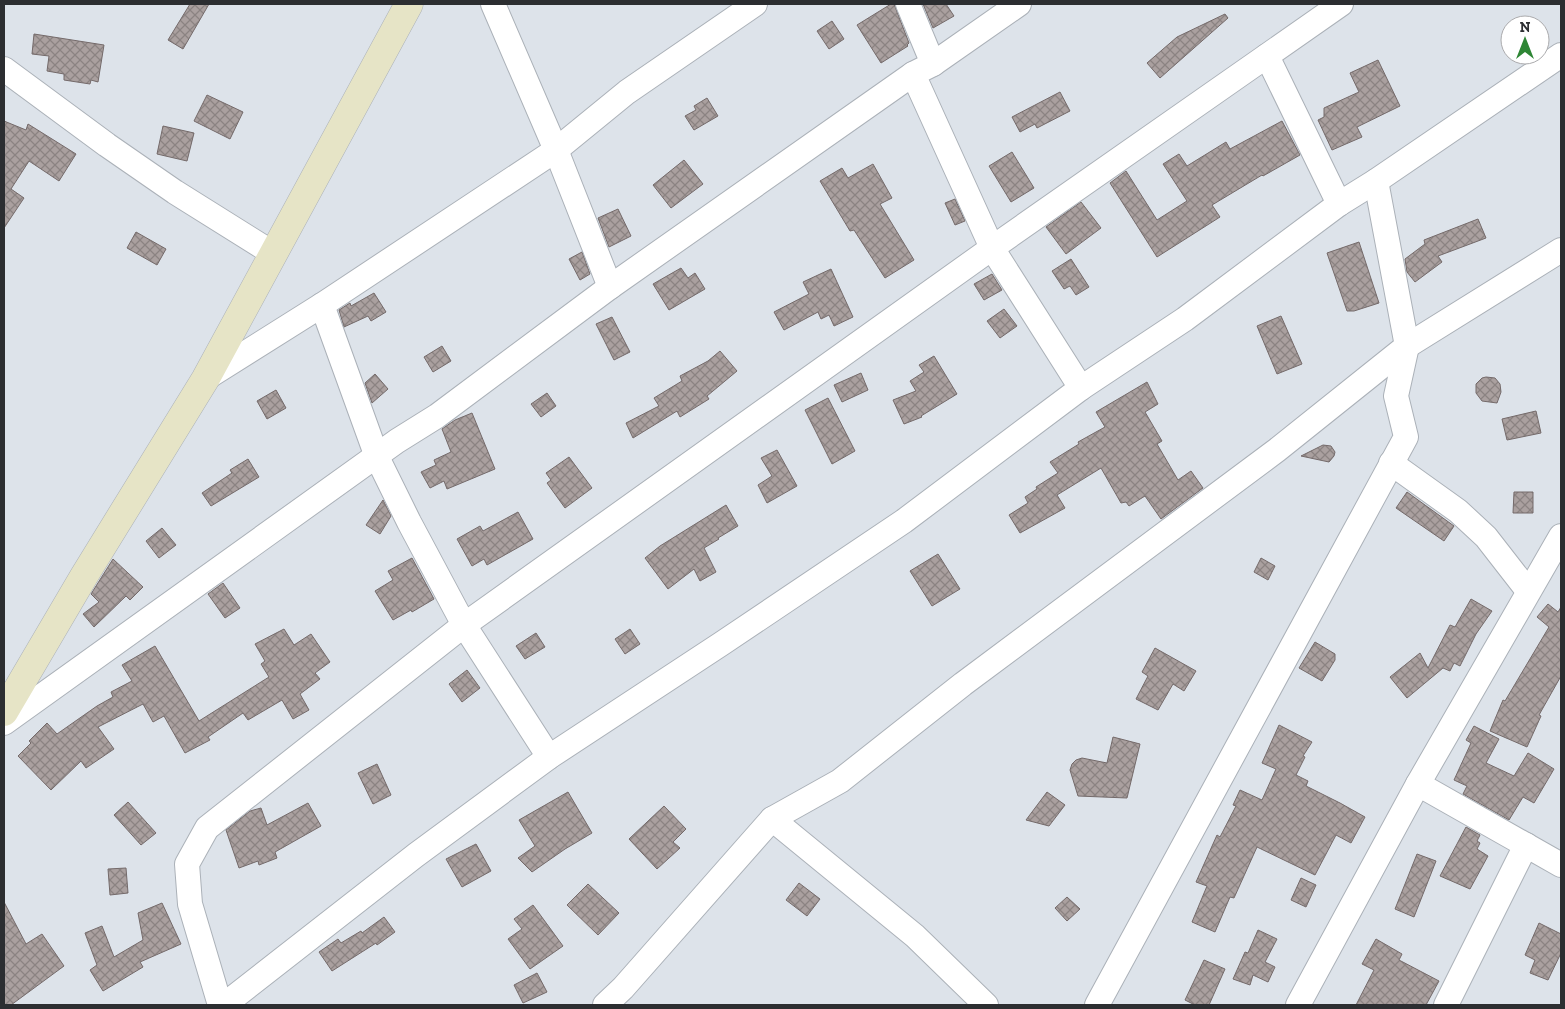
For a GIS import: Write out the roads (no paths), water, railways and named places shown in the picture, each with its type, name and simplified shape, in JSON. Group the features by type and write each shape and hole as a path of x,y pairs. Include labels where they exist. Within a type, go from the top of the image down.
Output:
{"street":[{"path":"4,712 84,576 206,378 409,4"},
{"path":"493,4 556,150 610,287"},
{"path":"206,378 322,305 556,150 627,92 754,4"},
{"path":"908,4 923,69 992,248 1081,388"},
{"path":"4,723 397,441 437,416 610,287 1018,4"},
{"path":"220,1005 190,904 187,864 207,828 464,625 992,248 1341,4"},
{"path":"224,1005 416,855 549,757 904,521 1081,388 1185,319 1339,204 1376,181 1561,55"},
{"path":"1266,56 1339,204"},
{"path":"4,69 107,145 175,192 274,254"},
{"path":"1097,1005 1406,437 1396,396 1407,346 1376,181"},
{"path":"605,1005 623,988 772,819 840,782 963,684 1277,450 1407,346 1561,250"},
{"path":"322,305 377,457 425,554 464,625 549,757"},
{"path":"1391,464 1458,511 1486,537 1528,591"},
{"path":"1298,1005 1418,784 1561,536"},
{"path":"1418,784 1561,865"},
{"path":"772,819 915,936 986,1005"},
{"path":"1446,1005 1526,845"}]}
